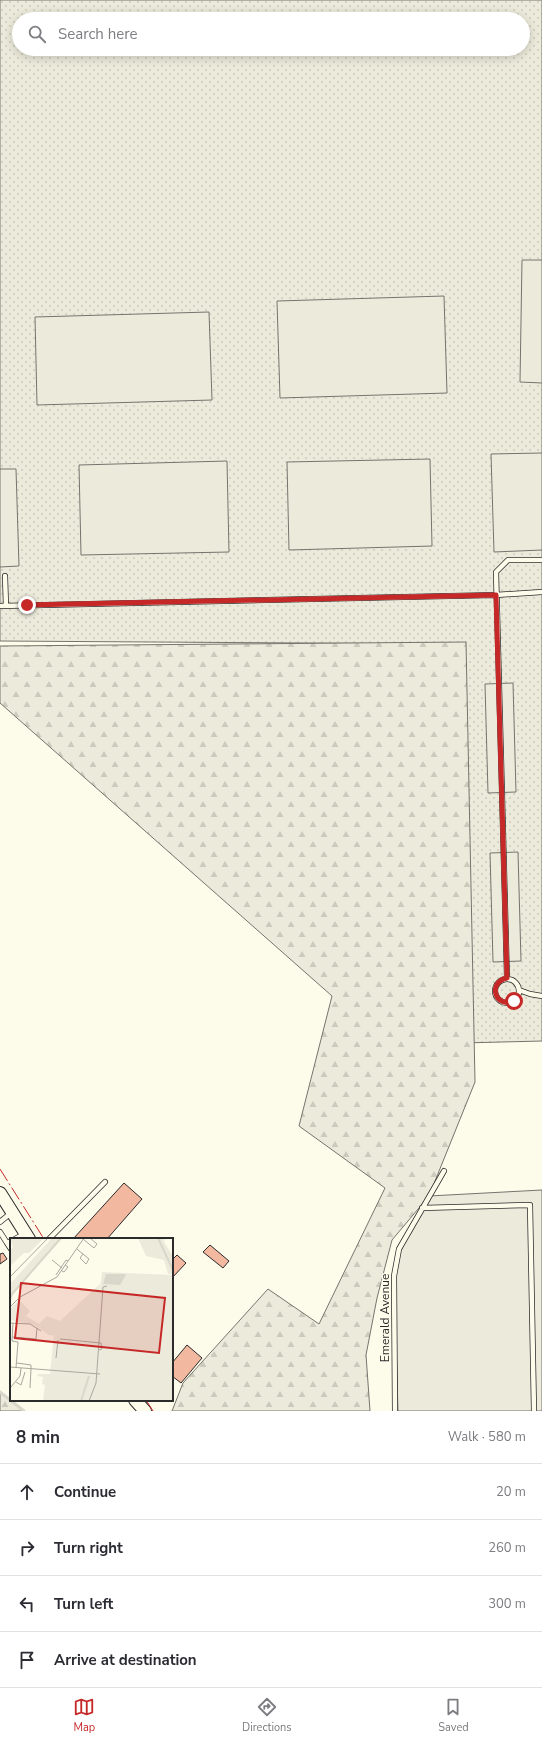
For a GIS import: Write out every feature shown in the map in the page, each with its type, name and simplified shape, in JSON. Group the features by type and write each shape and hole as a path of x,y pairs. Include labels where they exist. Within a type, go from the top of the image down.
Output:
{"street":[{"path":"0,1193 12,1212 23,1237"},
{"path":"137,1401 145,1411"}],"lane":[{"path":"507,978 496,572 508,560 542,560"},
{"path":"5,576 6,606"},
{"path":"0,606 496,595 542,592"},
{"path":"507,978 514,980 519,990 517,998 510,1003 498,1000 495,992 496,984 507,978"},
{"path":"519,990 542,996"},
{"name":"Emerald Avenue","path":"395,1411 394,1276 399,1249 444,1171"},
{"path":"50,1238 105,1182"},
{"path":"422,1208 530,1205 534,1411"},
{"path":"0,1222 12,1212"},
{"path":"0,1232 9,1242"}],"green space":[{"path":"0,0 542,0 542,1041 462,1043 450,644 0,641"},
{"path":"522,260 542,260 542,383 520,382"},
{"path":"444,296 447,393 280,398 277,301"},
{"path":"209,312 212,400 37,405 35,317"},
{"path":"430,459 432,546 289,550 287,462"},
{"path":"227,461 229,552 81,555 79,465"},
{"path":"466,642 475,1082 429,1196 392,1240 377,1298 366,1355 370,1411 172,1411 183,1383 268,1289 319,1324 385,1188 299,1126 332,996 0,703 0,646"},
{"path":"0,1392 24,1411 0,1411"}],"shaded area":[{"path":"542,453 542,550 494,552 491,454"},
{"path":"0,469 16,469 19,566 0,567"},
{"path":"513,683 516,792 488,793 485,684"},
{"path":"518,852 521,961 493,962 490,853"},
{"path":"542,1190 542,1411 398,1411 394,1276 399,1249 429,1196"}],"building":[{"path":"124,1183 142,1199 108,1238 74,1238"},
{"path":"210,1245 229,1261 223,1268 203,1252"},
{"path":"3,1253 7,1259 0,1264 0,1254"},
{"path":"177,1255 186,1263 173,1277 173,1259"},
{"path":"187,1345 202,1358 181,1383 173,1377 173,1362"}],"waterway":[{"path":"0,1392 10,1400"},
{"path":"11,1401 24,1411"}],"power":[{"path":"0,1169 43,1238"},
{"path":"147,1401 153,1411"}],"route":[{"path":"27,605 496,595 507,978 496,984 495,992 498,1000 502,1002 510,1003 514,1001"}]}
